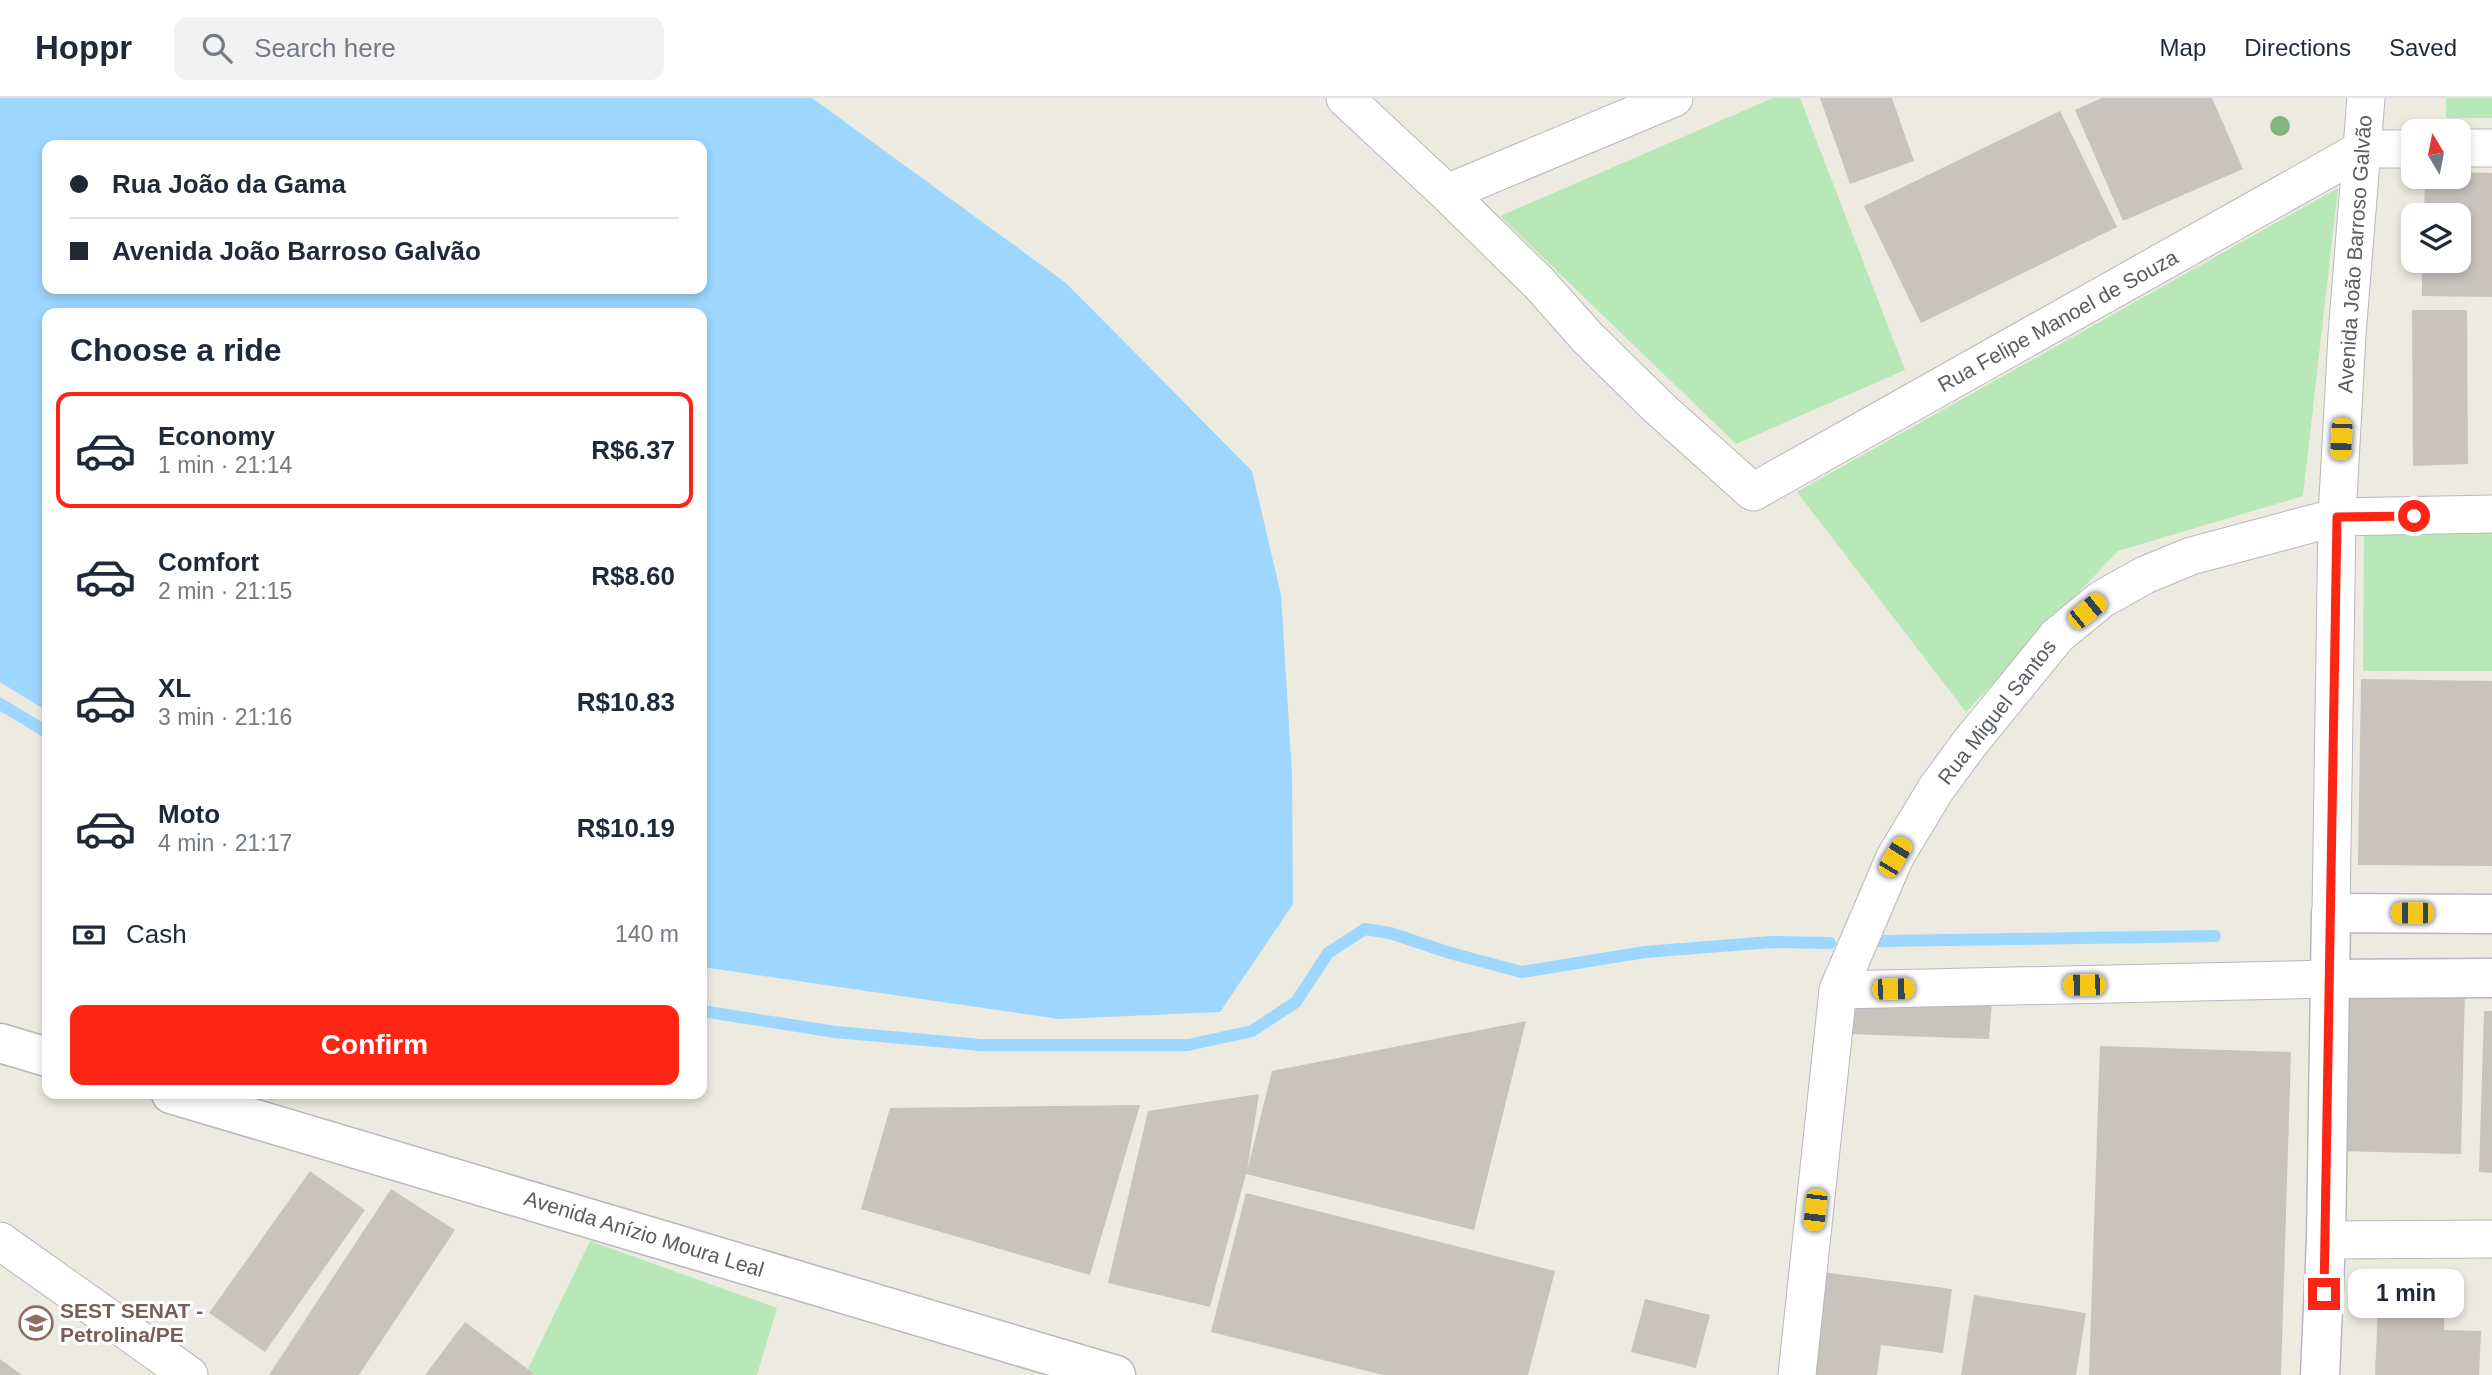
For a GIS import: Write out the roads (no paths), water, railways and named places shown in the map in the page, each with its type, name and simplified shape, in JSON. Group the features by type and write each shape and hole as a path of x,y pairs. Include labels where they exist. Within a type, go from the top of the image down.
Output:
{"street":[{"path":"1345,98 1447,193 1674,98"},
{"name":"Avenida João Barroso Galvão","path":"2320,1375 2326,1240 2337,517 2347,335 2366,98"},
{"path":"2471,148 2492,148"},
{"path":"2363,149 2401,149"},
{"name":"Rua Felipe Manoel de Souza","path":"1447,193 1658,407 1753,492 2363,149"},
{"name":"Rua Miguel Santos","path":"1797,1375 1838,990 1895,857 1936,789 2057,636 2102,599 2145,575 2191,556 2337,517 2492,514"},
{"path":"2332,913 2492,914"},
{"path":"1838,990 2492,978"},
{"path":"0,1043 42,1056"},
{"name":"Avenida Anízio Moura Leal","path":"189,1099 1116,1375"},
{"path":"2326,1240 2492,1239"},
{"path":"0,1241 189,1375"}],"water":[{"path":"0,98 812,98 1066,283 1252,471 1281,595 1292,775 1293,904 1220,1012 1059,1019 707,968 707,308 42,308 42,708 0,682"}],"waterway":[{"path":"0,704 42,729"},
{"path":"707,1012 835,1032 981,1045 1188,1045 1252,1031 1296,1002 1328,953 1365,929 1390,933 1450,953 1522,972 1645,952 1771,942 1830,943"},
{"path":"1879,941 2215,936"}],"place":[{"name":"SEST SENAT - Petrolina/PE","path":"36,1323"}]}
